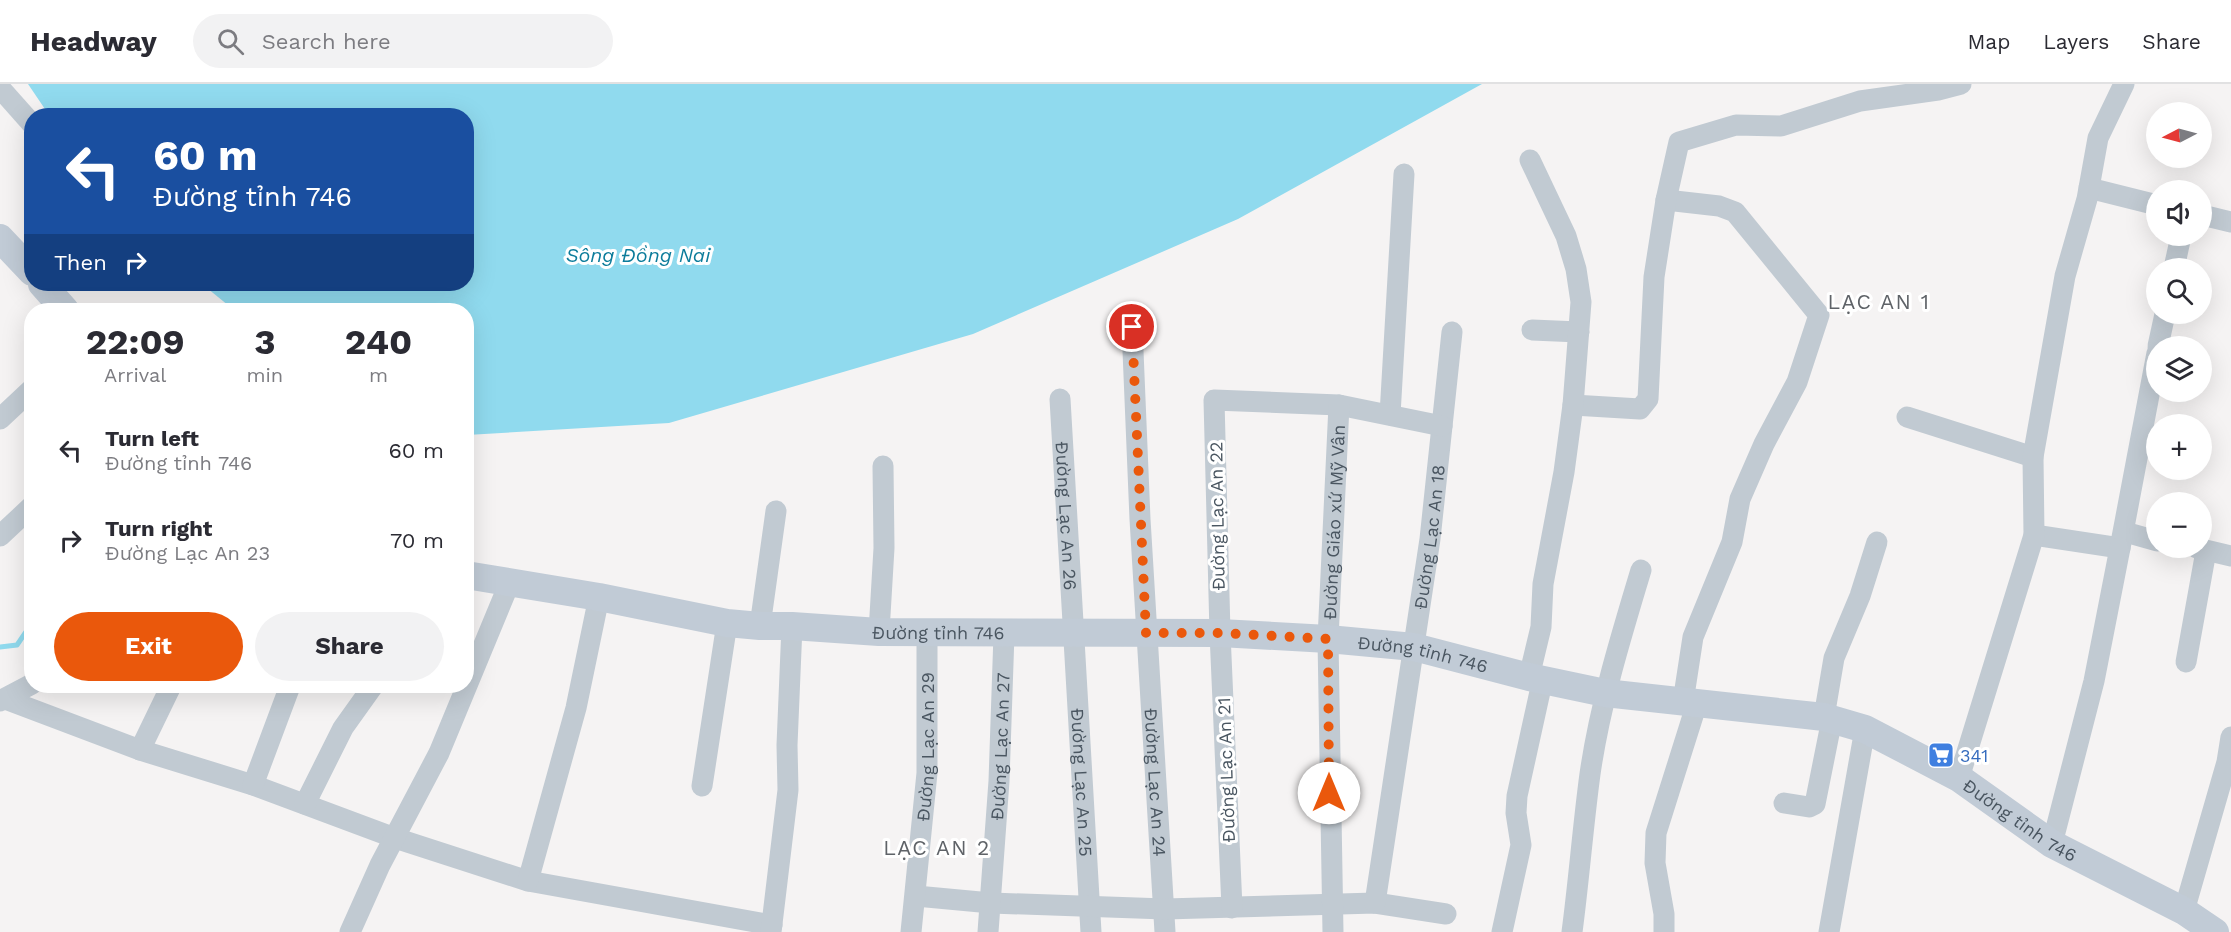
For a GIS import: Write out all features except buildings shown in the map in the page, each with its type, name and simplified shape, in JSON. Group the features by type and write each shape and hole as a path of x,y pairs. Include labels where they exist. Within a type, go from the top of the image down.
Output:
{"main road":[{"path":"0,238 24,263"},
{"path":"50,291 59,303"},
{"name":"Đường tỉnh 746","path":"474,577 599,597 727,623 760,626 879,632 1004,634 1220,633 1414,647 1605,693 1828,718 1865,729 1959,778 2052,844 2184,910 2215,932"}],"street":[{"path":"1573,405 1640,410 1648,399 1654,277 1666,200 1681,141 1736,125 1781,126 1860,101 1938,90 1961,84"},
{"path":"1959,778 2034,536 2032,457 2066,276 2089,188 2098,138 2124,84"},
{"path":"0,88 24,115"},
{"path":"1502,932 1521,845 1516,813 1517,796 1536,678 1543,584 1573,405 1581,302 1576,269 1566,236 1530,160"},
{"path":"1390,415 1404,174"},
{"path":"2089,188 2146,202"},
{"path":"1664,932 1664,914 1655,863 1656,832 1690,703 1693,637 1732,542 1740,499 1764,444 1797,382 1819,315 1735,212 1719,206 1666,200"},
{"path":"2212,217 2231,222"},
{"name":"Đường Lạc An 24","path":"1132,327 1146,633 1165,932"},
{"path":"1532,330 1579,332"},
{"name":"Đường Lạc An 18","path":"1375,903 1430,539 1452,332"},
{"path":"0,419 24,396"},
{"name":"Đường Lạc An 26","path":"1060,399 1071,632"},
{"name":"Đường Lạc An 22","path":"1220,633 1214,400 1339,405"},
{"path":"2052,844 2094,681 2148,402"},
{"path":"1339,405 1442,426"},
{"name":"Đường Giáo xứ Mỹ Vân","path":"1333,932 1328,639 1339,405"},
{"path":"1906,417 2032,457"},
{"path":"879,632 884,548 884,466"},
{"path":"760,626 776,511"},
{"path":"0,536 24,514"},
{"path":"2034,536 2146,541"},
{"path":"1784,803 1809,807 1815,804 1834,658 1860,596 1877,542"},
{"path":"2212,552 2231,556"},
{"path":"2186,662 2200,558"},
{"path":"1572,932 1583,855 1590,774 1605,693 1641,570"},
{"path":"474,673 509,584"},
{"path":"528,881 576,708 599,597"},
{"path":"702,786 727,623"},
{"path":"2,700 140,750 253,785 395,838 528,881 771,929 788,790 787,745 792,626"},
{"name":"Đường Lạc An 29","path":"911,932 927,773 927,632"},
{"name":"Đường Lạc An 25","path":"1071,632 1080,714 1091,932"},
{"name":"Đường Lạc An 21","path":"1220,633 1232,908"},
{"name":"Đường Lạc An 27","path":"988,932 1004,634"},
{"path":"2,700 24,688"},
{"path":"140,750 168,693"},
{"path":"253,785 287,693"},
{"path":"304,804 343,728 368,693"},
{"path":"350,932 466,693"},
{"path":"1829,932 1865,729"},
{"path":"2184,910 2227,762 2231,737"},
{"path":"916,896 991,903 1165,909 1375,903 1446,914"}],"water":[{"name":"Sông Đồng Nai","path":"28,84 1482,84 1238,219 973,334 669,423 474,435 474,303 225,303 211,291 474,291 474,108 44,108"}],"waterway":[{"path":"0,647 17,645 24,635"}],"place":[{"name":"341","path":"1941,755"}],"district":[{"name":"LẠC AN 1","path":"1879,301"},
{"name":"LẠC AN 2","path":"937,847"}],"route":[{"path":"1132,327 1146,633 1220,633 1328,639 1329,793"}]}
